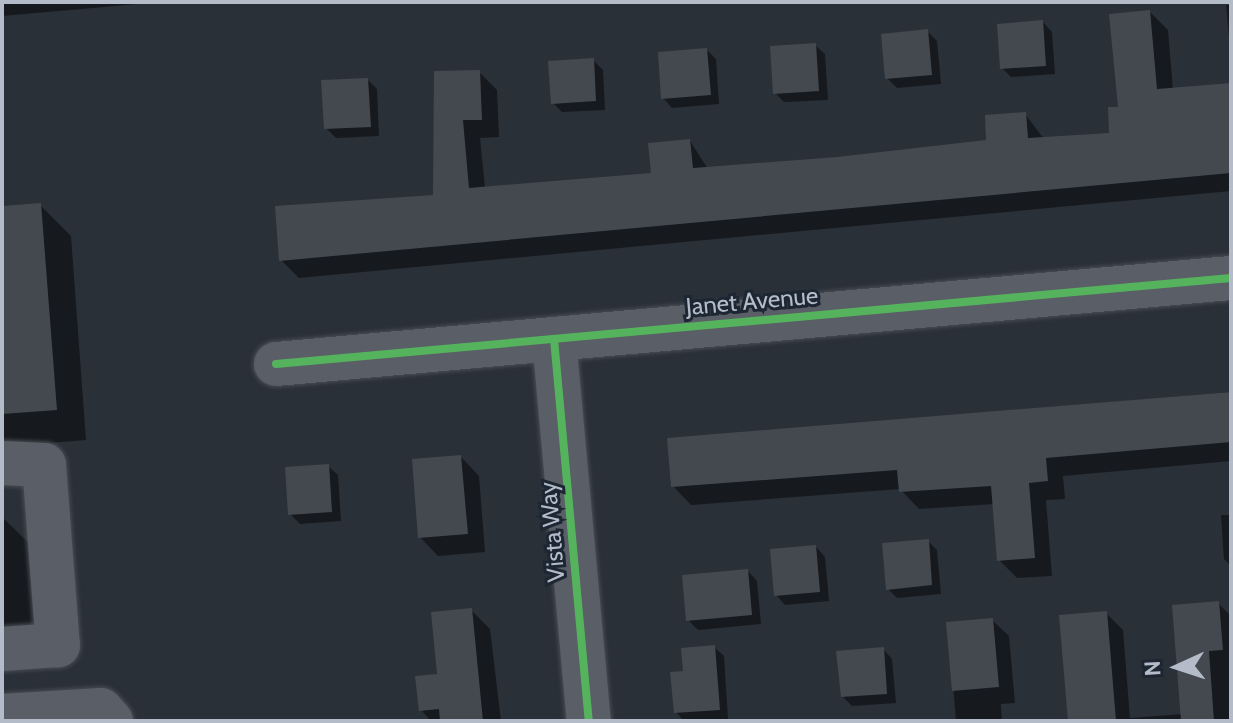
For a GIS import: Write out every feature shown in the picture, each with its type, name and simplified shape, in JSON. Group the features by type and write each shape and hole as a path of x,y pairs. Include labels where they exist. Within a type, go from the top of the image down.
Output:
{"street":[{"name":"Janet Avenue","path":"276,364 1231,278"},
{"name":"Vista Way","path":"554,339 589,721"},
{"path":"2,463 44,465 58,645 2,649"},
{"path":"2,716 101,710 111,721"}],"building":[{"path":"1150,10 1157,89 1231,83 1231,173 279,261 275,206 433,195 434,71 480,70 482,120 463,120 469,188 651,173 648,143 690,139 693,168 837,157 986,140 985,115 1026,112 1028,138 1109,133 1108,107 1118,107 1109,14"},
{"path":"1043,20 1046,66 1000,69 997,24"},
{"path":"928,29 932,75 885,79 881,34"},
{"path":"816,43 819,91 773,94 770,46"},
{"path":"707,48 711,95 661,99 658,52"},
{"path":"594,58 596,101 551,104 548,61"},
{"path":"368,78 371,127 324,129 321,80"},
{"path":"41,203 57,410 2,414 2,206"},
{"path":"1231,392 1231,442 1046,458 1048,481 1029,483 1035,558 997,561 991,486 899,492 897,470 671,487 667,438"},
{"path":"461,455 468,534 418,538 412,459"},
{"path":"329,464 332,512 288,515 285,467"},
{"path":"929,539 932,585 886,590 882,543"},
{"path":"816,545 820,592 774,596 770,549"},
{"path":"748,569 752,615 686,621 682,575"},
{"path":"1219,601 1223,650 1209,651 1214,721 1181,721 1172,605"},
{"path":"472,608 483,721 440,721 439,709 419,711 415,676 437,674 431,612"},
{"path":"1107,611 1116,721 1068,721 1059,615"},
{"path":"993,618 999,687 952,691 946,622"},
{"path":"715,645 720,710 674,713 670,672 683,671 681,648"},
{"path":"884,647 887,694 841,697 836,651"}],"cycle path":[{"path":"276,364 1231,278"},
{"path":"554,339 589,721"}]}
